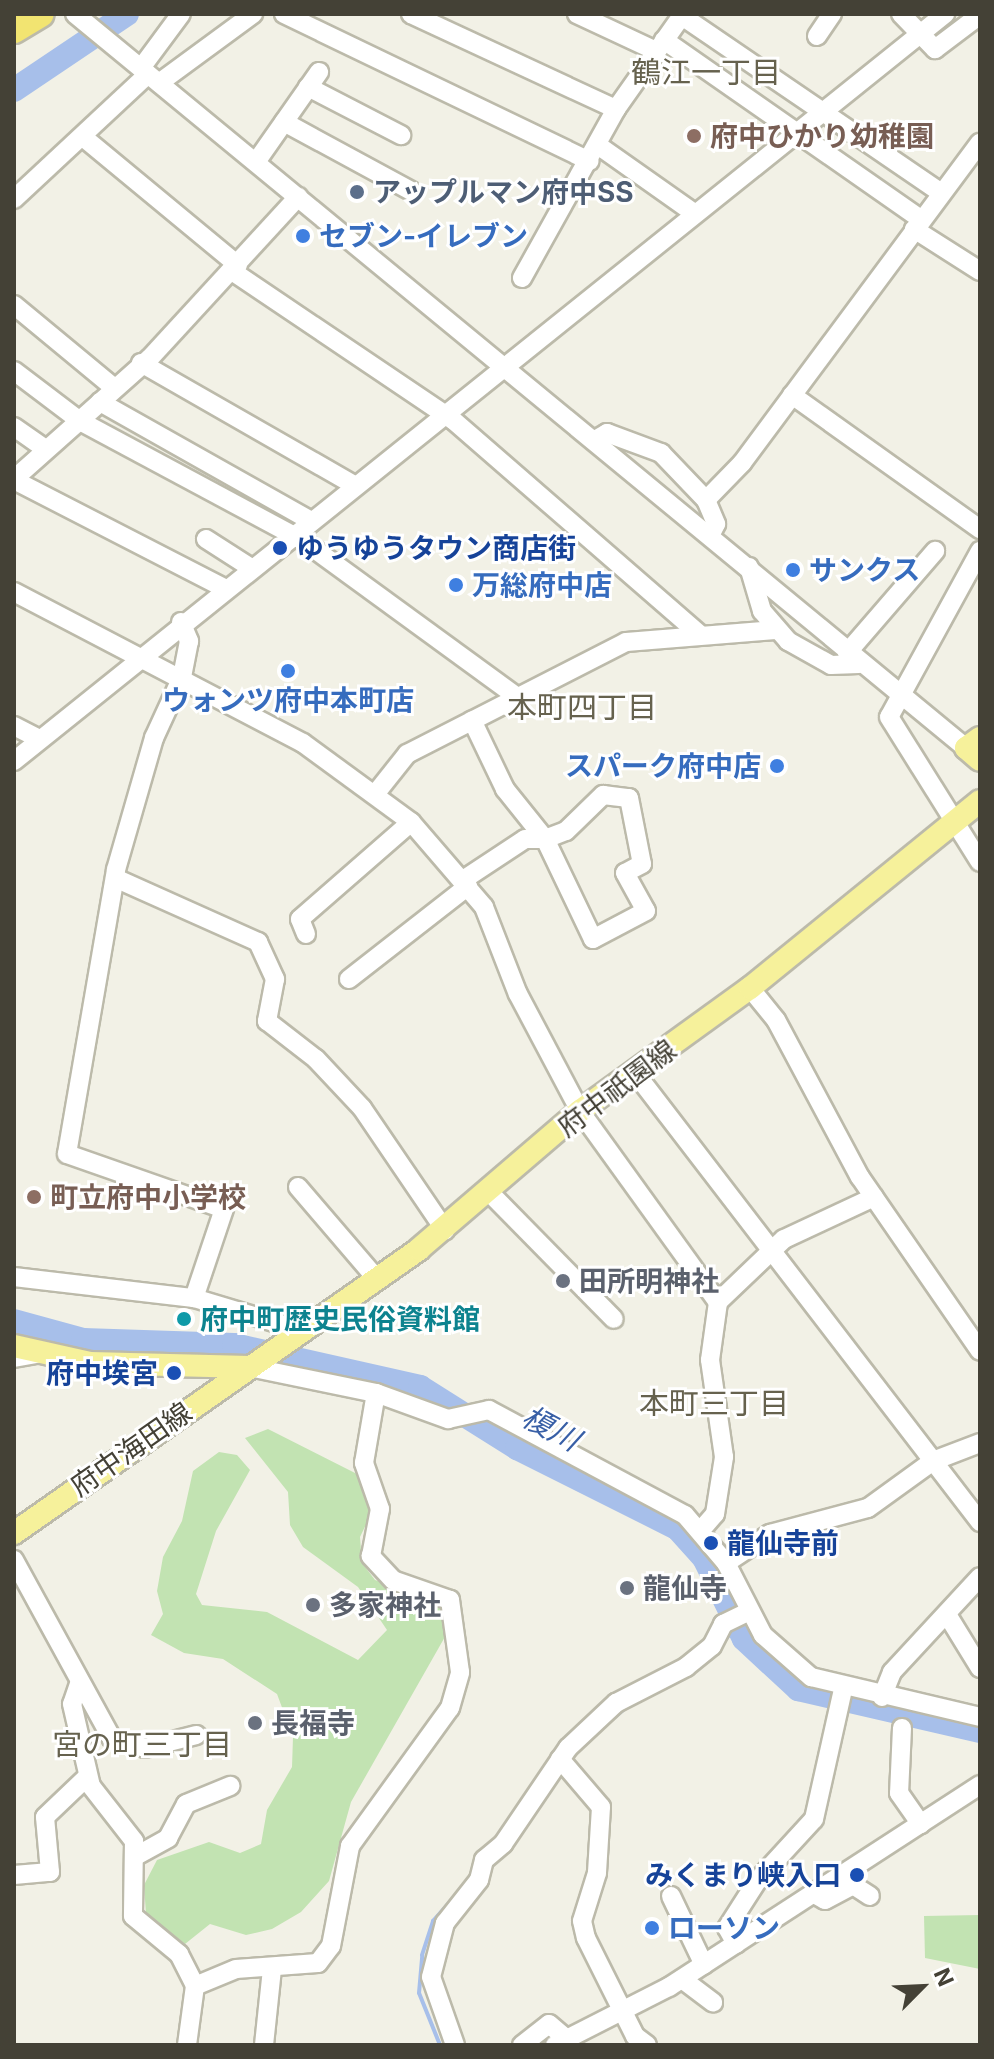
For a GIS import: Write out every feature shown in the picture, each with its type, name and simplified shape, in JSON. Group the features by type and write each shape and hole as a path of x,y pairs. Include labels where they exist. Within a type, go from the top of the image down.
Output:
{"highway":[{"path":"14,21 25,14"},
{"path":"14,30 41,14"}],"main road":[{"path":"14,38 50,14"},
{"name":"府中祇園線","path":"263,1356 297,1329 445,1230 491,1194 580,1111 636,1074 750,988 980,801"},
{"path":"14,1346 37,1354 90,1363 263,1356"},
{"name":"府中海田線","path":"14,1533 263,1356"}],"street":[{"path":"14,199 83,137 144,70 181,14"},
{"path":"144,70 253,14"},
{"path":"284,14 594,153 694,213"},
{"path":"411,14 616,109"},
{"path":"577,14 660,46 796,132 980,271"},
{"path":"817,36 832,14"},
{"path":"901,14 917,36 945,47 980,15"},
{"path":"14,761 289,533 945,14"},
{"path":"77,15 711,534 853,658 975,749"},
{"path":"522,278 616,109 682,15 941,193"},
{"path":"256,162 314,79 401,135"},
{"path":"284,122 411,191"},
{"path":"83,137 235,268 442,413 699,634"},
{"path":"706,500 792,395 980,143"},
{"path":"222,587 15,477 141,363 235,268 298,197"},
{"path":"14,305 113,387"},
{"path":"141,363 352,484"},
{"path":"14,371 80,421 289,533 516,696"},
{"path":"792,395 980,529"},
{"path":"100,402 308,519"},
{"path":"14,427 46,449"},
{"path":"595,440 607,433 661,453 706,500 715,518 711,534"},
{"path":"206,539 248,566"},
{"path":"749,567 776,630 831,665 853,658 935,551"},
{"path":"980,551 889,717 951,823 980,862"},
{"path":"14,592 142,655 303,743 376,793 411,822 466,883 580,1111 718,1302"},
{"path":"181,622 189,641 182,677 154,738 115,878 67,1154 224,1209 194,1298"},
{"path":"376,793 407,754 626,642 776,630"},
{"path":"349,979 525,839 545,839 566,831 603,795 629,798 642,864 625,873 646,911 593,939 545,839 505,789 472,720"},
{"path":"14,726 40,739"},
{"path":"306,934 300,919 411,822"},
{"path":"115,878 258,942 275,979 267,1021 316,1059 362,1108 445,1230"},
{"path":"750,988 776,1020 874,1197 980,1351"},
{"path":"636,1074 980,1522"},
{"path":"298,1187 376,1278"},
{"path":"491,1194 614,1319"},
{"path":"701,1530 715,1514 724,1457 710,1360 718,1302 769,1250 874,1197"},
{"path":"14,1277 194,1298 297,1329"},
{"path":"14,1358 37,1354"},
{"path":"263,1356 448,1419 489,1410 701,1530 726,1563 748,1612 785,1658 843,1689 980,1717"},
{"path":"195,1986 236,1969 272,1969 318,1963 331,1946 350,1846 418,1761 450,1708 460,1672 450,1600 393,1580 371,1556 380,1509 364,1463 376,1393"},
{"path":"726,1563 770,1534 868,1508 933,1461 980,1443"},
{"path":"14,1560 101,1724 127,1747 196,1735"},
{"path":"882,1697 892,1672 948,1616 980,1577"},
{"path":"455,2045 431,1977 445,1923 560,1759 616,1703 686,1667 723,1624 748,1612"},
{"path":"948,1616 980,1668"},
{"path":"79,1684 72,1704 88,1776 136,1856 133,1916 179,1954 195,1986 187,2045"},
{"path":"736,1944 727,1928 757,1881 814,1819 843,1689"},
{"path":"902,1728 899,1793 921,1824"},
{"path":"560,1759 601,1807 597,1873 582,1921 623,2013 647,2045"},
{"path":"14,1875 50,1872 45,1817 88,1776"},
{"path":"522,2045 549,2024 561,2042 623,2013 704,1965 980,1785"},
{"path":"136,1856 168,1838 186,1804 230,1786"},
{"path":"815,1893 825,1900 853,1885 870,1896"},
{"path":"671,1896 704,1965"},
{"path":"264,2045 272,1969"},
{"path":"682,1979 713,2002"}],"green space":[{"path":"268,1429 357,1474 374,1508 360,1537 362,1563 375,1580 439,1601 450,1628 351,1802 329,1881 301,1912 272,1929 246,1935 210,1924 185,1944 146,1914 144,1885 157,1860 209,1842 240,1853 261,1844 267,1810 292,1767 293,1737 277,1694 223,1659 184,1653 151,1635 163,1614 157,1591 163,1557 182,1521 193,1471 219,1452 237,1455 250,1470 216,1531 196,1594 202,1605 267,1612 358,1660 387,1630 358,1587 303,1547 290,1525 288,1492 245,1438"},
{"path":"980,1915 980,1969 925,1958 924,1916"}],"waterway":[{"path":"14,90 127,14"},
{"name":"榎川","path":"14,1321 83,1340 234,1345 420,1387 517,1448 677,1528 704,1558 744,1639 798,1689 980,1731"},
{"path":"723,1643 736,1626"},
{"path":"656,1692 697,1669"},
{"path":"603,1727 627,1707"},
{"path":"440,2045 419,1993 422,1955 433,1921 470,1879"}],"place":[{"name":"府中ひかり幼稚園","path":"694,136"},
{"name":"アップルマン府中SS","path":"357,192"},
{"name":"セブン-イレブン","path":"303,236"},
{"name":"ゆうゆうタウン商店街","path":"280,548"},
{"name":"サンクス","path":"793,570"},
{"name":"万総府中店","path":"456,585"},
{"name":"ウォンツ府中本町店","path":"288,671"},
{"name":"スパーク府中店","path":"777,766"},
{"name":"町立府中小学校","path":"34,1197"},
{"name":"田所明神社","path":"563,1281"},
{"name":"府中町歴史民俗資料館","path":"184,1319"},
{"name":"府中埃宮","path":"174,1373"},
{"name":"龍仙寺前","path":"711,1543"},
{"name":"龍仙寺","path":"627,1588"},
{"name":"多家神社","path":"313,1605"},
{"name":"長福寺","path":"255,1723"},
{"name":"みくまり峡入口","path":"857,1875"},
{"name":"ローソン","path":"652,1928"}],"district":[{"name":"鶴江一丁目","path":"706,72"},
{"name":"本町四丁目","path":"582,707"},
{"name":"本町三丁目","path":"714,1403"},
{"name":"宮の町三丁目","path":"142,1744"}]}
